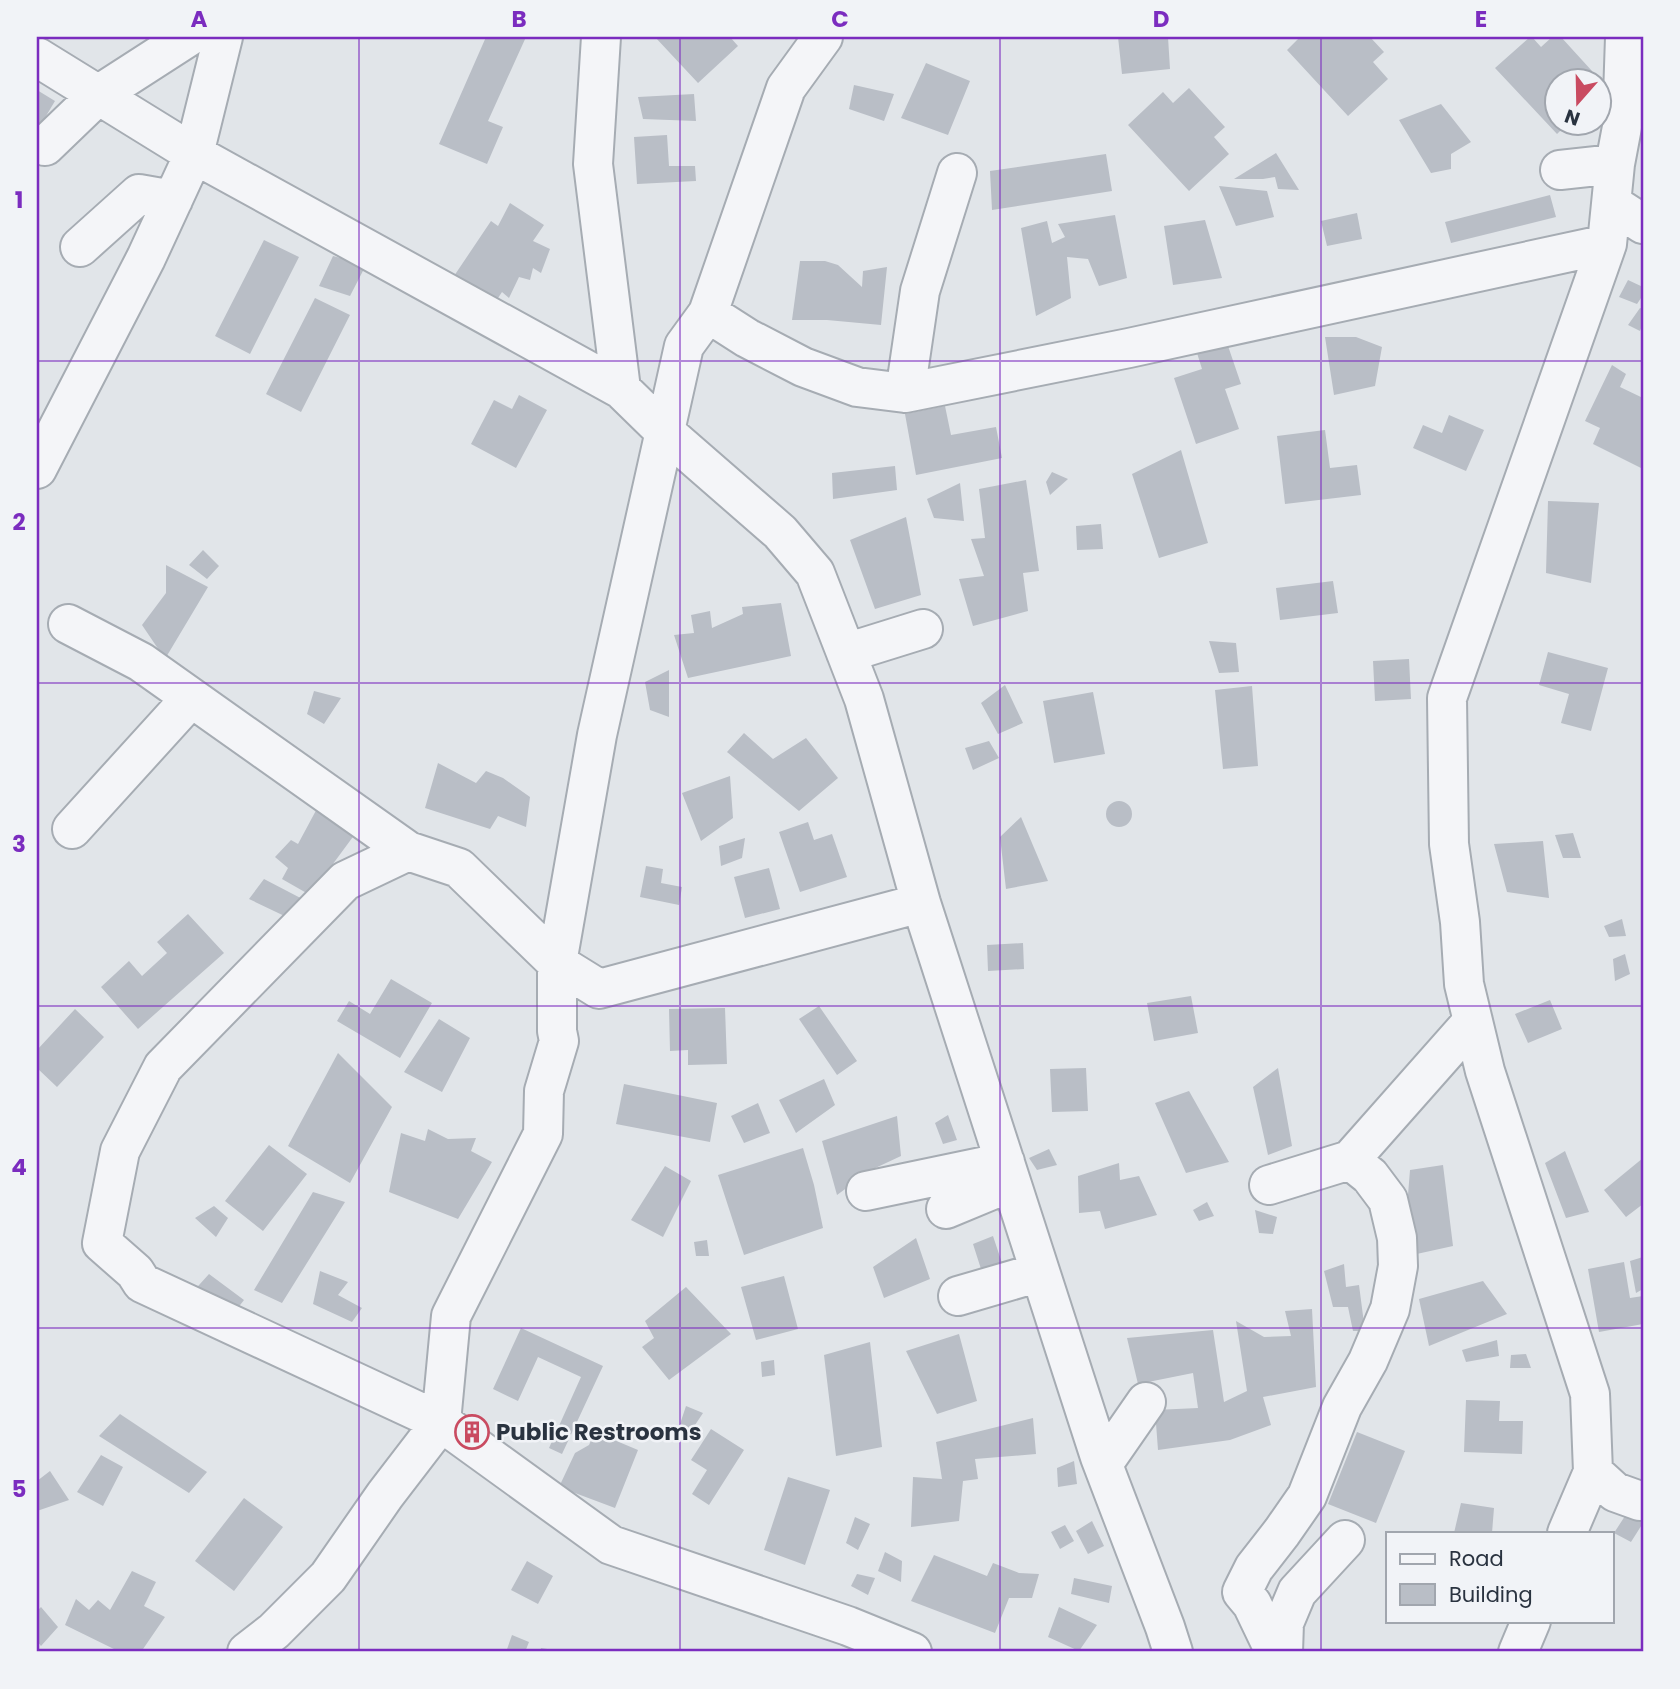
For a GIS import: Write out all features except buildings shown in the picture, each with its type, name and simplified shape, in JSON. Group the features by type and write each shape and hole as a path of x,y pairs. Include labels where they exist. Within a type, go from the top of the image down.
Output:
{"street":[{"path":"44,146 98,95 188,37"},
{"path":"37,469 146,258 194,153 223,37"},
{"path":"601,37 593,164 621,389"},
{"path":"247,1652 274,1630 328,1577 385,1495 441,1422 451,1316 543,1135 544,1091 559,1041 557,963 597,735 684,346 708,313 786,88 823,37"},
{"path":"1567,1532 1593,1472 1590,1394 1485,1071 1464,984 1460,922 1449,844 1447,698 1607,244 1628,214 1615,164 1633,128 1625,37"},
{"path":"37,57 194,153 621,389 664,431 780,532 816,573 864,699 921,903 1103,1464 1173,1652"},
{"path":"1560,170 1615,164"},
{"path":"905,393 920,291 957,173"},
{"path":"80,247 139,194 173,200"},
{"path":"708,313 747,338 803,367 856,387 905,393 1129,348 1607,244"},
{"path":"68,624 141,662 408,851 459,868 557,963 598,989 921,903"},
{"path":"846,653 923,629"},
{"path":"72,828 191,698"},
{"path":"408,851 345,881 163,1067 120,1151 102,1243 135,1272 142,1283 441,1422 611,1545 848,1626 892,1649"},
{"path":"1269,1185 1350,1160 1474,1021"},
{"path":"1275,1652 1252,1604 1242,1592 1254,1568 1307,1496 1342,1407 1368,1361 1390,1309 1398,1266 1397,1238 1388,1200 1370,1176 1350,1160"},
{"path":"866,1191 1008,1172"},
{"path":"946,1209 1008,1172"},
{"path":"958,1296 1040,1272"},
{"path":"1103,1464 1146,1402"},
{"path":"1593,1472 1615,1492 1643,1500"},
{"path":"1283,1652 1284,1623 1297,1592 1345,1540"},
{"path":"1518,1652 1531,1622"}],"place":[{"name":"Public Restrooms","path":"472,1432"}]}
